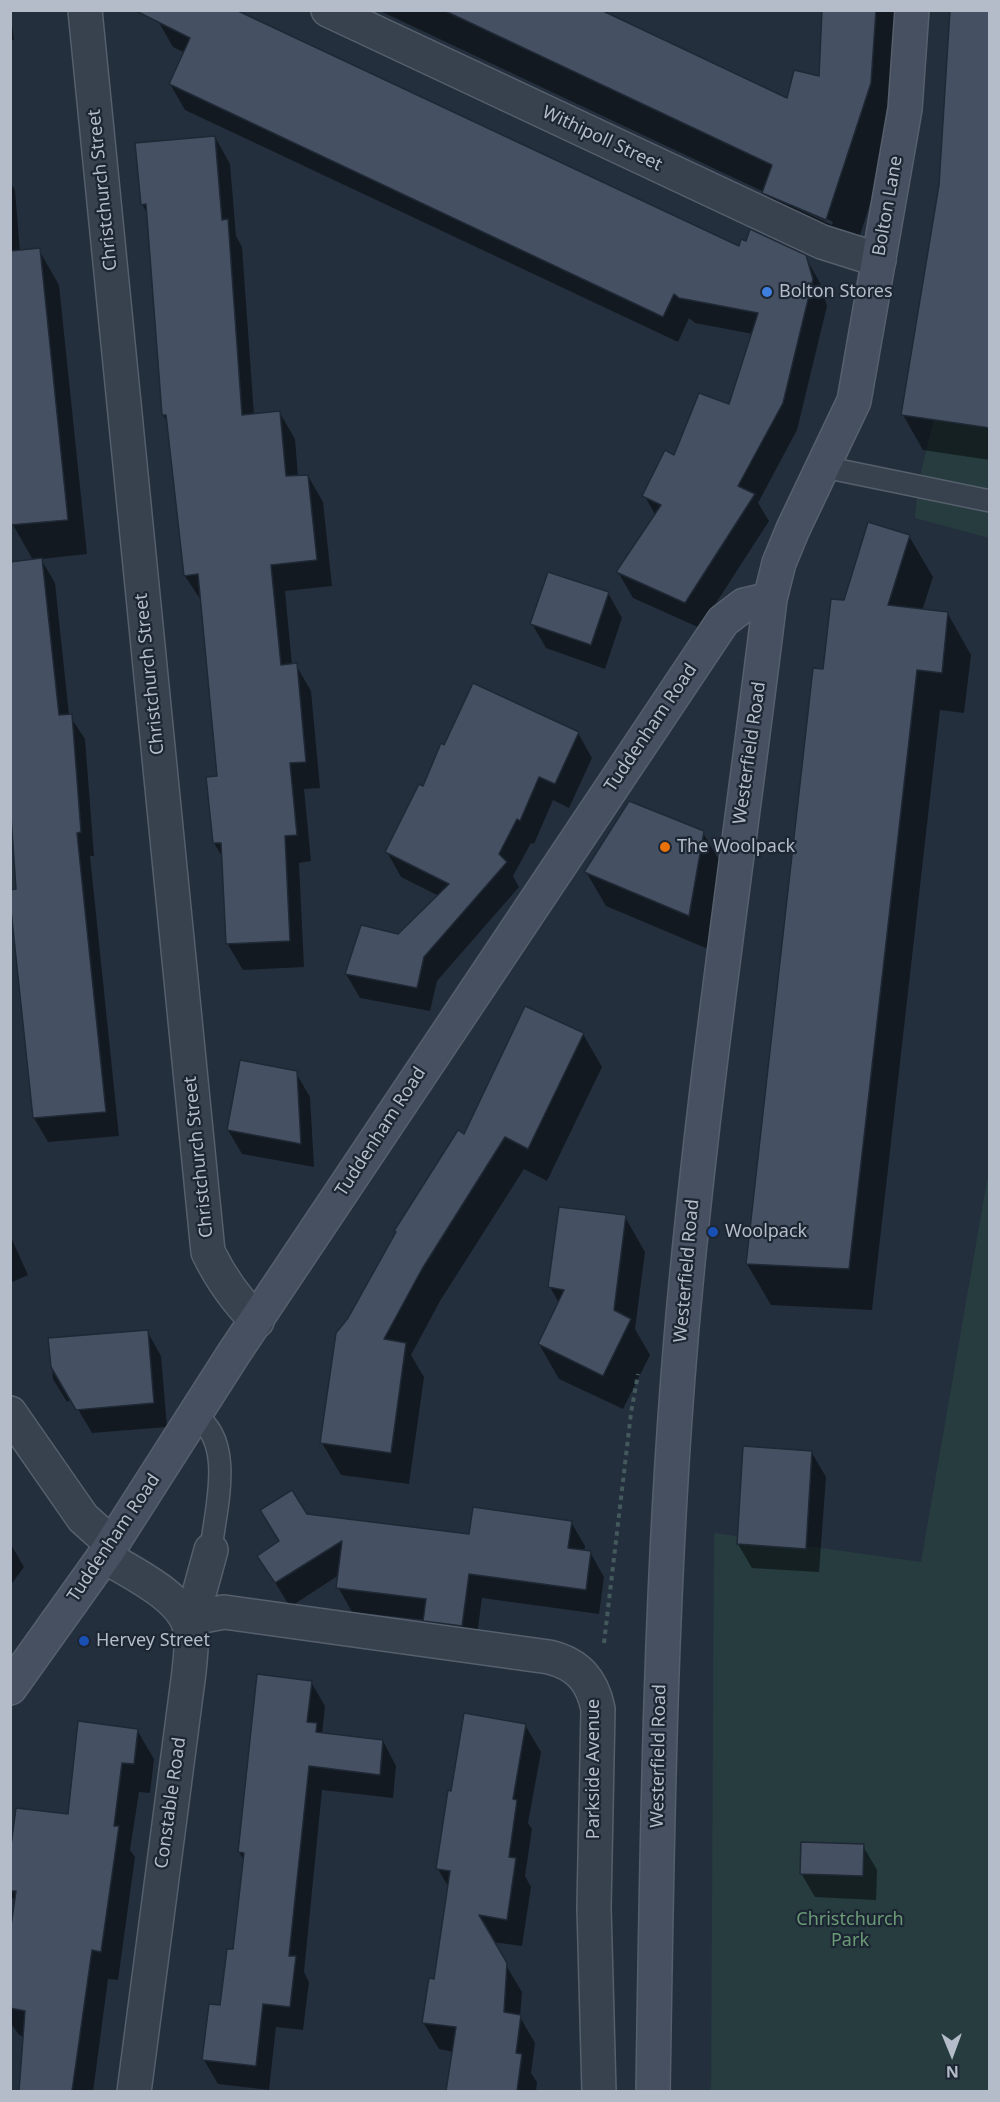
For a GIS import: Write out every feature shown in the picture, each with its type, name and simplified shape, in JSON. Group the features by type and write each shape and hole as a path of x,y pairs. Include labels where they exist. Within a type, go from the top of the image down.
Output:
{"main road":[{"name":"Bolton Lane","path":"824,467 854,400 905,109 912,10"},
{"name":"Westerfield Road","path":"653,2091 660,1704 666,1550 695,1187 723,947 770,599 779,563 793,528 824,467"},
{"name":"Tuddenham Road","path":"10,1688 108,1550 538,894 723,621 744,604 770,599"}],"street":[{"name":"Christchurch Street","path":"85,10 208,1252 220,1278 232,1296 257,1321"},
{"name":"Withipoll Street","path":"328,10 822,242 879,261"},
{"path":"10,1413 108,1550 176,1603 194,1605 211,1550"},
{"name":"Parkside Avenue","path":"194,1605 224,1612 549,1656 570,1664 585,1675 594,1691 598,1709 594,1907 599,2091"},
{"name":"Constable Road","path":"134,2091 189,1672 194,1605"}],"lane":[{"path":"824,467 990,501"},
{"path":"195,1416 208,1426 219,1448 211,1550"}],"path":[{"path":"594,1691 603,1651 631,1413 639,1367"}],"green space":[{"path":"935,414 989,420 989,538 915,518 918,485"},
{"name":"Christchurch Park","path":"989,1169 989,2091 711,2092 714,1533 921,1562"}],"building":[{"path":"134,10 236,10 739,246 741,239 746,241 750,229 806,255 813,279 783,403 738,486 755,494 685,603 616,572 661,505 642,496 665,450 674,455 699,393 729,404 758,313 679,298 674,294 663,317 169,84 190,38"},
{"path":"443,10 601,10 787,98 794,70 819,76 822,10 876,10 871,83 826,220 762,193 772,165"},
{"path":"950,10 990,10 990,428 901,415 939,185"},
{"path":"215,136 222,220 228,219 242,415 280,411 286,476 308,475 317,560 271,565 281,665 297,663 306,762 290,763 297,835 285,836 290,941 226,944 221,843 213,843 206,777 217,776 198,574 184,576 166,415 162,415 146,204 141,205 135,143"},
{"path":"40,248 68,520 10,525 10,251"},
{"path":"868,522 910,535 888,605 948,612 942,673 917,670 849,1269 746,1264 813,668 823,669 831,599 844,600"},
{"path":"42,558 59,715 72,714 81,832 77,833 106,1112 33,1118 10,901 10,890 16,889 10,802 10,562"},
{"path":"548,572 609,592 591,645 530,624"},
{"path":"473,683 579,732 555,784 539,777 520,821 517,819 499,854 507,862 424,957 417,988 345,974 361,925 398,934 449,884 385,852 419,784 423,786 441,743 444,745"},
{"path":"629,801 704,831 689,916 584,872"},
{"path":"525,1006 584,1033 528,1149 505,1137 422,1269 384,1339 406,1343 391,1453 320,1443 336,1333 348,1318 396,1232 394,1231 458,1130 464,1134"},
{"path":"240,1060 297,1071 301,1144 227,1130"},
{"path":"559,1207 626,1215 614,1310 631,1319 603,1376 538,1344 564,1290 548,1287"},
{"path":"148,1330 154,1403 76,1410 51,1367 48,1338"},
{"path":"743,1446 812,1451 806,1549 737,1544"},
{"path":"292,1490 307,1514 469,1534 473,1507 572,1521 568,1548 591,1551 586,1590 469,1574 462,1626 423,1621 426,1599 336,1588 342,1541 275,1583 257,1556 279,1541 260,1510"},
{"path":"257,1674 312,1681 307,1722 317,1723 316,1732 383,1740 380,1775 309,1766 289,1956 296,1956 290,2007 263,2004 256,2066 202,2060 209,2004 220,2005 227,1949 233,1949 244,1853 238,1852"},
{"path":"464,1713 526,1724 513,1799 517,1800 509,1857 516,1858 507,1920 479,1915 507,1963 504,2012 521,2015 516,2053 522,2054 517,2091 446,2091 456,2027 422,2023 429,1978 434,1979 450,1871 436,1869 448,1790 451,1791"},
{"path":"78,1721 138,1729 134,1764 122,1763 114,1826 119,1826 101,1952 92,1950 72,2091 19,2091 25,2011 10,2008 10,1933 16,1891 10,1891 10,1853 16,1808 68,1814"},
{"path":"801,1842 864,1844 863,1876 800,1874"}],"place":[{"name":"Bolton Stores","path":"767,292"},
{"name":"The Woolpack","path":"665,847"},
{"name":"Woolpack","path":"713,1232"},
{"name":"Hervey Street","path":"84,1641"}]}
